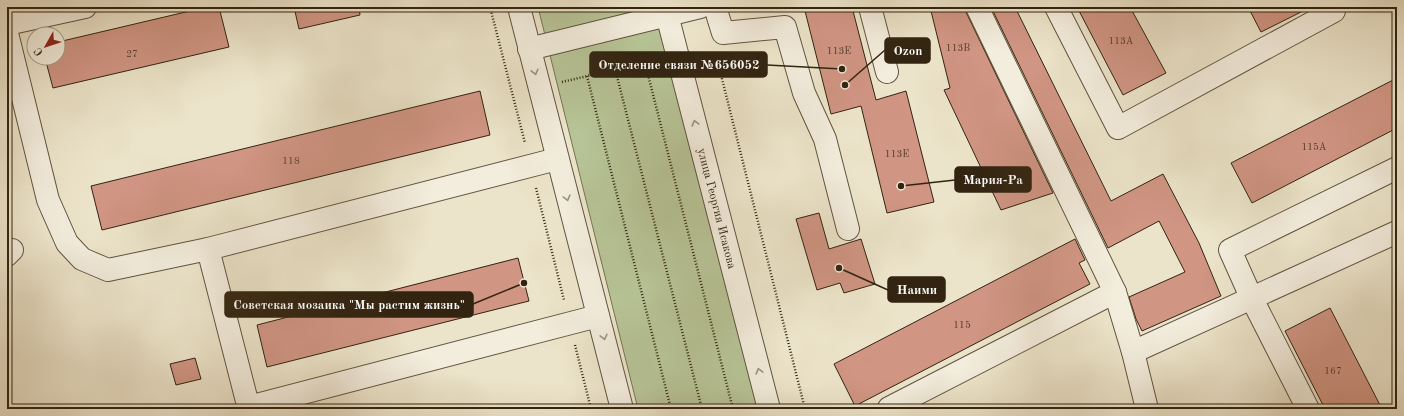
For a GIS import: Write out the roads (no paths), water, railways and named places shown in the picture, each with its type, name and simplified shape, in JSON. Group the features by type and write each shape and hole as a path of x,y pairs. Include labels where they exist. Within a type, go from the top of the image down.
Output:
{"street":[{"path":"7,24 85,7"},
{"path":"518,7 622,409"},
{"path":"529,49 605,31 666,11 700,7"},
{"path":"715,7 723,34 785,27 804,93 826,139 848,228"},
{"path":"870,7 887,72"},
{"path":"978,7 1114,292 1133,352 1147,409"},
{"path":"1056,7 1118,128 1334,11 1333,7"},
{"name":"улица Георгия Исакова","path":"666,11 769,409"},
{"path":"7,33 48,200 67,242 72,248 82,258 108,270 208,249 557,159"},
{"path":"1308,409 1251,297 1230,250 1397,168"},
{"path":"1133,352 1251,297 1397,232"},
{"path":"208,249 249,408 598,316"},
{"path":"889,408 1114,292"}],"place":[{"name":"Отделение связи №656052","path":"842,69"},
{"name":"Ozon","path":"845,85"},
{"name":"Мария-Ра","path":"901,186"},
{"name":"Наими","path":"839,268"},
{"name":"Советская мозаика \"Мы растим жизнь\"","path":"524,283"}]}
